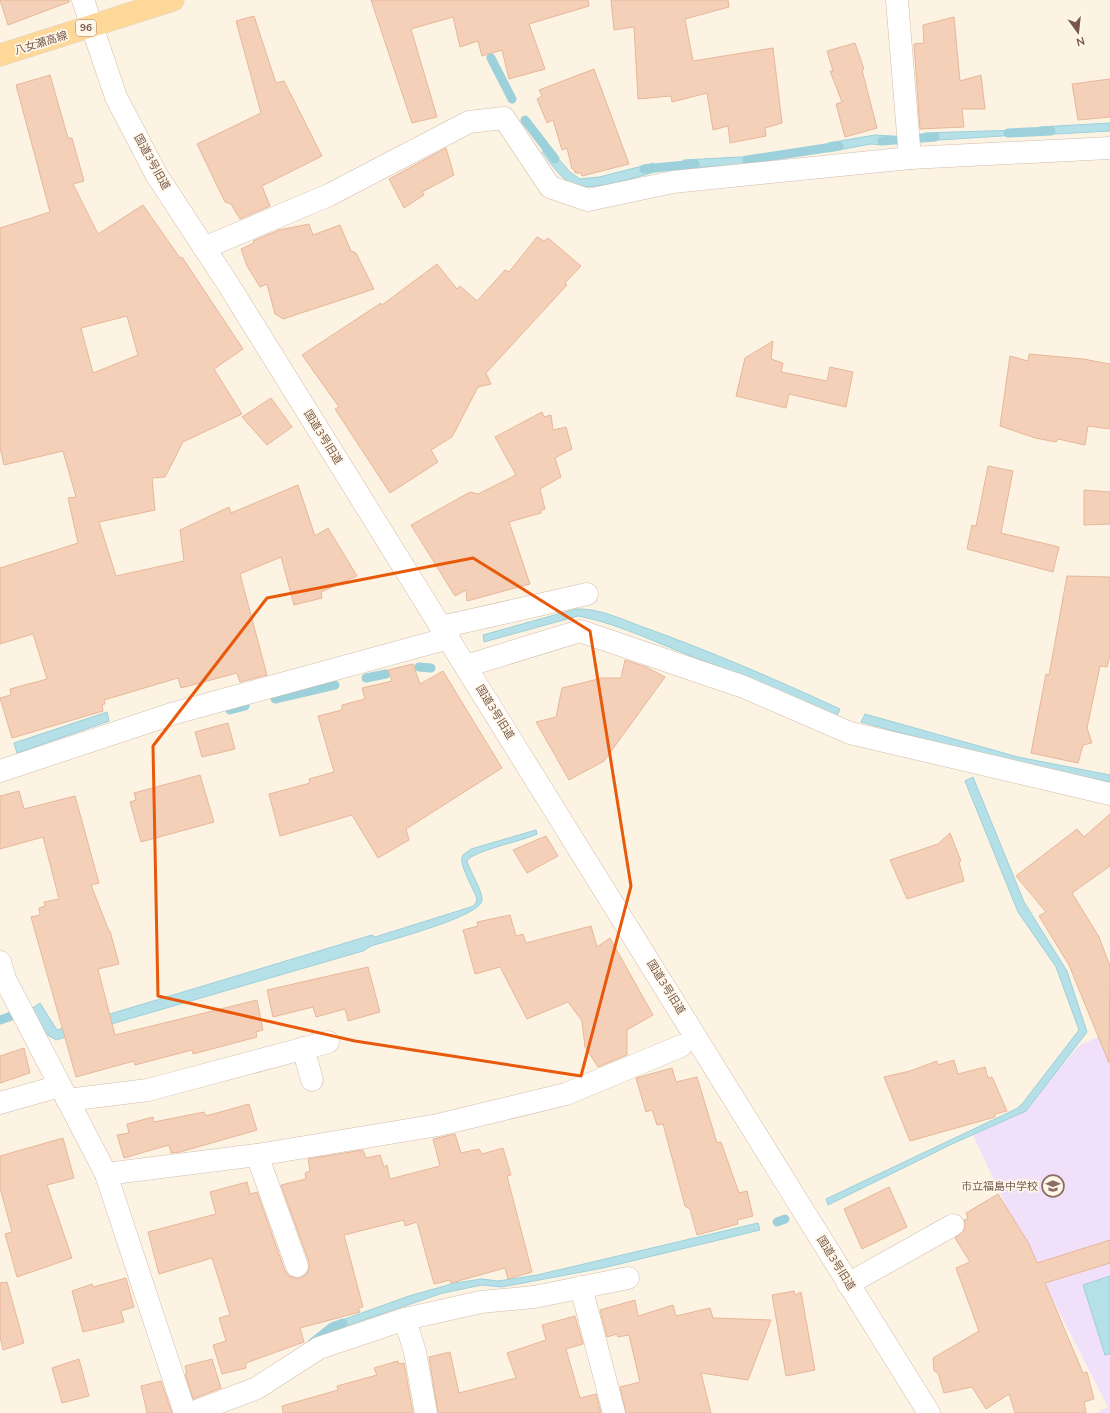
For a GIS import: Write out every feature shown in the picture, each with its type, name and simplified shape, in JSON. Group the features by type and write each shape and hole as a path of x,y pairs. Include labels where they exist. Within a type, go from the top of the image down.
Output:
{"main road":[{"name":"八女瀬高線","path":"0,55 172,0"}],"street":[{"name":"国道3号旧道","path":"84,0 116,97 156,174 466,666 929,1413"},
{"path":"897,0 910,158"},
{"path":"204,248 329,195 469,122 504,118 550,187 588,200 673,182 910,158 1110,148"},
{"path":"0,771 175,713 445,633 587,594"},
{"path":"466,666 580,631 744,687 850,733 1110,794"},
{"path":"0,962 5,980 106,1174 185,1413"},
{"path":"0,1103 64,1093 148,1090 328,1042"},
{"path":"106,1174 257,1155 438,1125 566,1094 681,1046"},
{"path":"303,1048 312,1080"},
{"path":"257,1155 297,1266"},
{"path":"848,1284 953,1225"},
{"path":"191,1413 257,1388 318,1348 405,1319 481,1302 534,1297 628,1278"},
{"path":"581,1287 614,1413"},
{"path":"405,1319 415,1352 426,1413"}],"highlighted area":[{"path":"473,558 590,631 631,886 581,1076 355,1041 158,996 153,746 267,598"}],"shaded area":[{"name":"市立福島中学校","path":"1110,1032 1110,1413 1097,1413 1108,1407 1021,1238 972,1133 1019,1114 1080,1045"}],"water":[{"path":"1110,123 1110,131 1038,135 1039,127"},
{"path":"1018,130 1018,135 923,141 924,133"},
{"path":"875,135 892,136 894,140 881,145 871,144 828,152 828,143"},
{"path":"549,148 570,172 580,179 599,177 654,163 657,171 605,185 585,187 577,186 566,181 542,152"},
{"path":"759,156 759,164 685,168 683,160"},
{"path":"576,609 602,612 668,636 742,666 840,709 836,718 736,674 640,635 603,622 578,616 484,642 483,635"},
{"path":"107,712 109,721 17,753 14,743"},
{"path":"865,714 1018,757 1110,775 1110,782 1011,763 861,722"},
{"path":"973,777 1024,902 1067,971 1087,1032 1026,1111 952,1144 828,1205 826,1199 1016,1109 1022,1104 1079,1030 1056,967 1018,912 965,781"},
{"path":"536,830 537,834 488,850 471,857 467,861 479,887 482,901 477,907 466,914 450,921 371,946 363,951 56,1040 46,1034 31,1009 40,1003 57,1030 372,935 375,937 474,906 477,900 462,864 463,855 471,849"},
{"path":"758,1223 760,1230 603,1268 501,1287 482,1285 443,1293 334,1330 331,1324 409,1296 455,1283 482,1279 498,1281 537,1275"},
{"path":"1110,1276 1110,1354 1105,1355 1083,1285"}],"building":[{"path":"0,0 69,0 69,2 8,25"},
{"path":"371,0 588,0 589,6 529,24 545,69 509,79 502,50 482,56 478,41 460,47 453,17 411,29 437,117 412,123"},
{"path":"611,0 728,0 729,7 685,19 693,61 773,48 782,123 765,128 766,136 730,143 728,126 713,130 707,93 672,102 671,96 638,99 634,27 614,30"},
{"path":"254,16 276,83 284,81 322,156 262,186 270,206 240,219 231,204 225,202 197,144 261,113 236,21"},
{"path":"954,17 960,81 981,75 985,109 962,109 964,127 920,129 914,44 924,43 923,25"},
{"path":"855,43 864,69 862,70 877,128 845,137 836,104 842,102 830,71 833,71 827,51"},
{"path":"594,69 629,164 582,176 581,173 575,173 574,169 572,169 567,148 562,150 553,120 547,123 537,99 542,96 539,90"},
{"path":"50,75 68,138 72,138 84,181 73,184 98,234 143,205 180,258 182,257 243,349 214,369 242,414 183,442 165,477 152,478 155,510 99,522 116,576 184,561 180,530 229,507 231,513 298,485 315,536 328,528 357,576 321,592 322,598 294,605 281,557 240,574 267,675 240,682 237,673 181,688 178,678 104,700 105,704 102,705 103,711 12,738 0,698 11,695 10,689 47,679 33,634 0,644 0,568 78,543 68,498 76,497 63,451 4,465 0,448 0,228 50,212 16,85","holes":["127,316 138,355 93,373 81,328"]},
{"path":"1110,79 1110,117 1078,120 1072,84"},
{"path":"446,148 454,175 422,192 424,195 404,208 389,179"},
{"path":"309,224 313,235 340,225 351,251 356,253 374,289 283,319 275,314 267,284 260,287 247,266 241,249 254,243 253,241 279,230"},
{"path":"537,237 544,241 548,238 581,266 565,283 567,285 486,373 491,384 478,387 452,437 431,450 438,462 390,493 335,409 339,407 302,355 381,303 382,305 437,264 457,289 460,286 477,301 505,270 509,272"},
{"path":"773,341 771,359 783,363 781,372 827,381 830,367 853,372 846,407 789,394 786,408 736,396 745,358"},
{"path":"1029,354 1083,359 1110,364 1110,429 1088,426 1085,445 1058,439 1056,442 1035,438 1000,426 1010,356 1028,361"},
{"path":"271,398 292,427 267,445 242,417"},
{"path":"542,412 544,417 551,415 553,430 566,427 572,449 555,458 561,477 540,489 545,509 541,510 541,513 509,522 530,584 467,601 466,590 455,596 411,525 470,492 478,494 516,475 495,437"},
{"path":"988,466 1013,471 1001,533 1059,547 1053,572 967,549 972,525 976,526"},
{"path":"1084,490 1110,492 1110,524 1084,525"},
{"path":"1067,576 1110,577 1110,655 1107,667 1100,666 1087,728 1092,743 1083,745 1078,763 1031,753 1046,674 1049,675"},
{"path":"625,660 646,667 665,677 604,761 569,780 536,722 556,717 562,688 602,678 621,678"},
{"path":"413,664 420,684 443,671 502,768 406,829 409,840 378,858 352,815 280,836 269,794 310,783 309,779 334,772 318,716 342,710 342,705 365,699 362,688 392,681 388,670"},
{"path":"228,723 235,749 202,757 195,732"},
{"path":"200,775 214,822 141,842 130,802 136,800 134,793"},
{"path":"19,791 24,809 75,796 99,883 91,885 110,931 119,964 98,969 115,1035 257,1000 263,1030 256,1032 257,1037 193,1054 192,1050 135,1065 134,1061 76,1077 31,917 40,915 39,908 45,906 44,902 59,899 43,837 0,849 0,796"},
{"path":"1110,814 1110,866 1072,893 1099,937 1110,966 1109,1063 1069,965 1039,916 1046,912 1016,876 1077,829 1084,837"},
{"path":"950,833 961,861 959,862 964,881 907,899 890,860 938,844"},
{"path":"546,836 558,856 527,873 513,850"},
{"path":"510,915 516,936 523,934 526,943 591,926 597,947 610,938 653,1015 627,1030 627,1055 598,1067 585,1047 582,1021 568,1002 527,1019 500,967 475,974 463,930 478,926 477,922"},
{"path":"368,967 380,1012 348,1021 345,1009 316,1017 313,1007 273,1017 267,990"},
{"path":"24,1048 30,1073 0,1083 0,1056"},
{"path":"954,1060 958,1074 985,1067 988,1078 992,1077 1007,1111 995,1114 995,1117 910,1141 884,1077 910,1071 937,1061 938,1065"},
{"path":"672,1068 676,1082 697,1077 717,1143 721,1142 739,1193 747,1191 753,1216 737,1220 738,1224 697,1235 690,1209 685,1206 663,1124 657,1125 652,1110 646,1112 636,1078"},
{"path":"249,1104 257,1130 180,1152 171,1153 169,1145 124,1158 117,1135 129,1133 127,1124 153,1117 154,1122 204,1112 206,1116"},
{"path":"455,1134 461,1153 479,1149 482,1154 503,1148 511,1175 507,1176 532,1272 508,1279 505,1268 451,1283 450,1280 434,1284 417,1222 405,1226 404,1220 344,1235 363,1307 358,1308 360,1312 300,1328 304,1342 246,1363 246,1368 222,1374 213,1345 226,1341 219,1318 230,1315 212,1258 159,1274 148,1232 216,1214 210,1192 247,1182 250,1194 257,1192 285,1271 289,1276 301,1278 307,1274 309,1262 281,1185 306,1179 305,1173 310,1171 308,1159 363,1150 366,1158 380,1155 384,1167 387,1165 390,1179 440,1166 433,1139"},
{"path":"63,1138 74,1178 47,1185 72,1258 17,1277 5,1234 12,1232 0,1188 0,1156"},
{"path":"889,1187 907,1227 862,1249 844,1209"},
{"path":"998,1194 1029,1244 1037,1263 1110,1240 1110,1263 1045,1283 1083,1373 1087,1372 1094,1399 1084,1402 1086,1413 1015,1413 1009,1394 986,1409 972,1387 944,1393 938,1373 934,1371 933,1358 979,1331 956,1268 970,1262 955,1238 964,1231 964,1220 968,1219 966,1213"},
{"path":"126,1278 134,1307 121,1311 124,1322 83,1332 72,1291 92,1284 93,1287"},
{"path":"7,1282 24,1343 3,1350 0,1336 0,1283"},
{"path":"794,1291 795,1295 801,1292 815,1370 786,1376 772,1295"},
{"path":"635,1300 638,1316 673,1305 676,1316 710,1308 713,1318 771,1320 748,1380 701,1373 711,1413 626,1413 620,1387 640,1382 629,1335 618,1337 617,1334 607,1337 600,1310"},
{"path":"575,1316 583,1344 566,1349 580,1398 596,1394 601,1413 438,1413 429,1357 450,1352 459,1393 516,1378 507,1353 546,1340 542,1325"},
{"path":"79,1359 89,1396 62,1403 52,1368"},
{"path":"212,1359 221,1388 193,1399 185,1374 187,1374 185,1366"},
{"path":"398,1361 399,1364 404,1363 413,1413 283,1413 282,1406 338,1390 337,1386 377,1375 374,1368"},
{"path":"161,1381 172,1413 147,1413 141,1386"}],"waterway":[{"path":"491,58 512,99"},
{"path":"525,120 555,159"},
{"path":"1008,133 1051,131"},
{"path":"882,141 935,137"},
{"path":"747,160 839,146"},
{"path":"644,169 695,164"},
{"path":"419,667 431,668"},
{"path":"366,678 386,674"},
{"path":"275,699 335,685"},
{"path":"230,710 245,706"},
{"path":"0,1020 23,1012"},
{"path":"777,1222 785,1219"},
{"path":"312,1343 332,1327 343,1323"}],"place":[{"name":"市立福島中学校","path":"1053,1186"}]}
